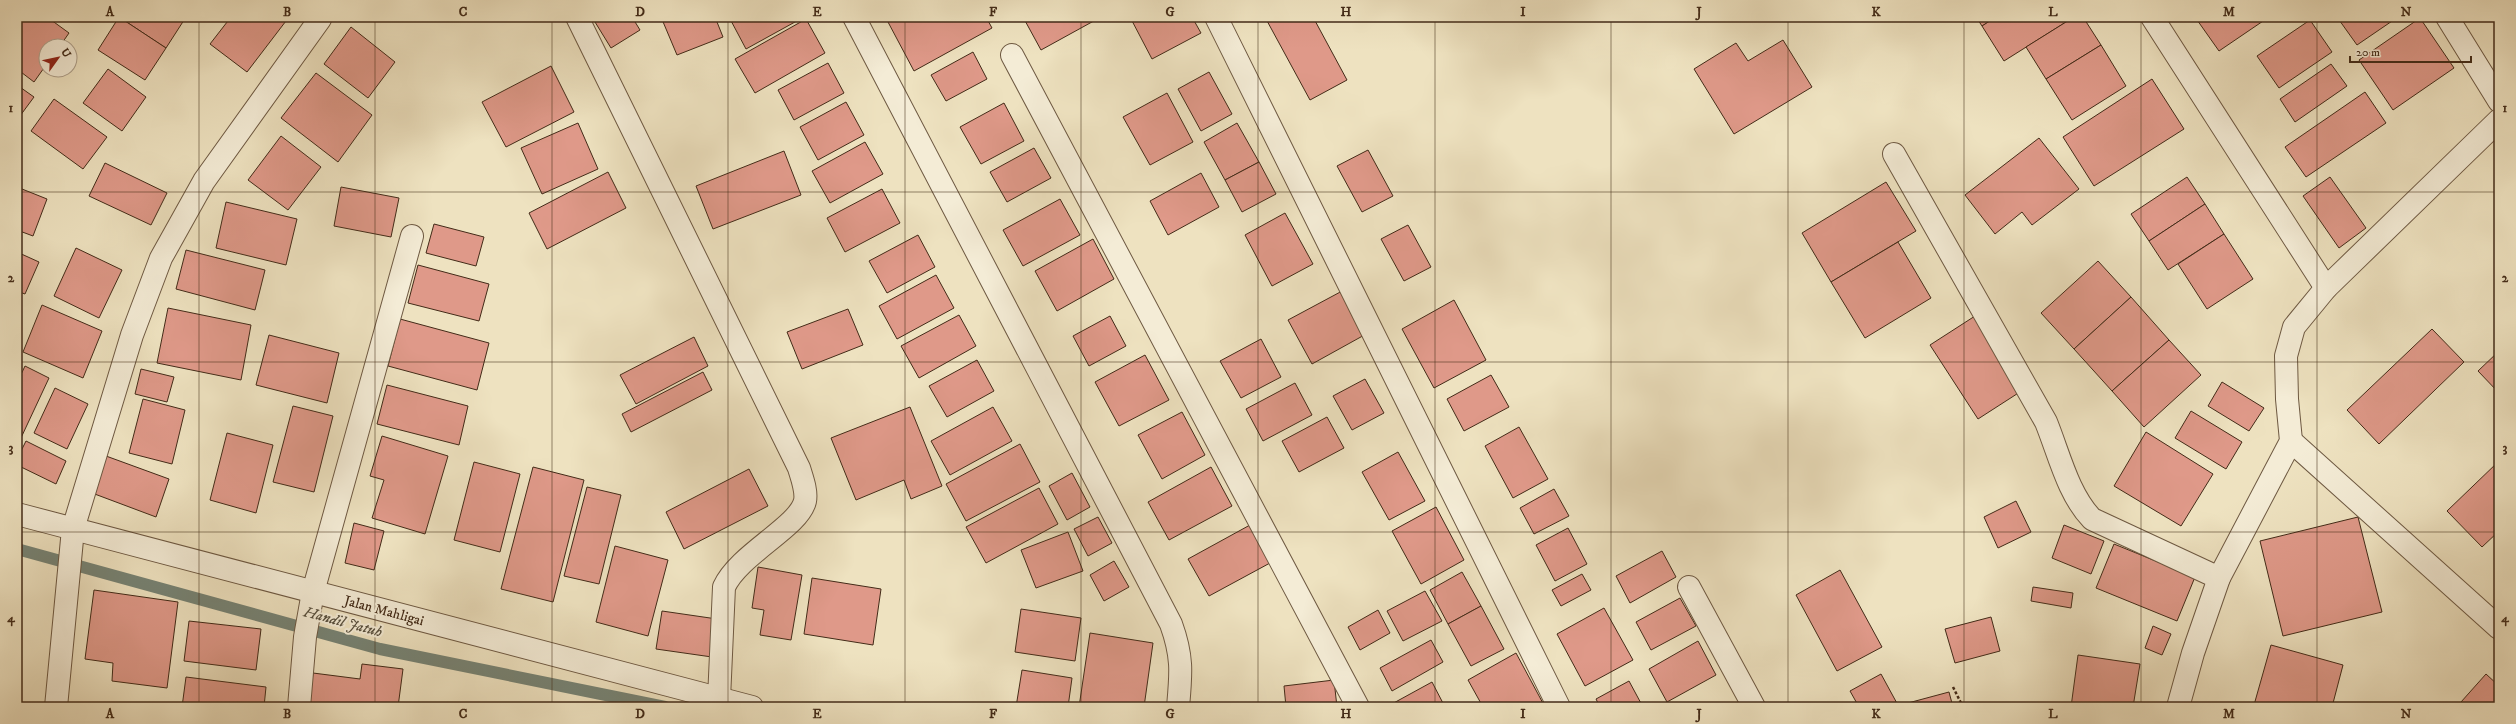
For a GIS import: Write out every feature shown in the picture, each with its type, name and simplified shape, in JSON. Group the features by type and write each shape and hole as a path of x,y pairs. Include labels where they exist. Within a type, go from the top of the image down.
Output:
{"street":[{"path":"577,17 799,468 803,483 805,500 800,513 740,564 729,576 724,587 719,699"},
{"path":"854,17 1171,624 1180,649 1181,674 1178,707"},
{"path":"1216,17 1559,707"},
{"path":"2152,17 2326,288"},
{"path":"2447,17 2499,101"},
{"path":"56,707 73,529 132,335 161,258 204,181 320,19"},
{"path":"1012,55 1358,707"},
{"path":"2178,707 2193,653 2218,578 2291,441 2287,399 2286,356 2294,327 2326,288 2499,120"},
{"path":"1894,154 2046,422 2063,463 2071,490 2083,509 2092,519 2218,578"},
{"path":"299,707 307,627 313,592 412,236"},
{"path":"2291,441 2499,628"},
{"name":"Jalan Mahligai","path":"17,514 752,707"},
{"path":"1690,587 1754,707"}],"path":[{"path":"1953,687 1962,707"}],"building":[{"path":"17,17 47,17 69,33 66,38 38,38 38,76 34,82 17,69"},
{"path":"119,17 186,17 166,48"},
{"path":"119,17 166,48 145,80 98,50"},
{"path":"231,17 289,17 247,72 210,44"},
{"path":"602,17 632,17 640,30 611,48 595,22"},
{"path":"661,17 715,17 723,37 677,55"},
{"path":"729,17 804,17 746,49"},
{"path":"896,17 986,17 992,28 914,71 888,22"},
{"path":"1023,17 1101,17 1041,50"},
{"path":"1130,17 1192,17 1201,33 1152,59"},
{"path":"1270,17 1313,17 1347,80 1310,100 1266,19"},
{"path":"1976,17 1996,17 1982,26"},
{"path":"1996,17 2074,17 2004,61 1982,26"},
{"path":"2074,17 2083,17 2101,45 2046,79 2026,47"},
{"path":"2195,17 2269,17 2219,51"},
{"path":"2337,17 2398,17 2357,45"},
{"path":"2420,18 2454,68 2393,110 2359,60"},
{"path":"806,19 825,53 755,93 735,59"},
{"path":"2310,20 2332,52 2279,88 2257,56"},
{"path":"351,27 395,62 368,98 324,64"},
{"path":"1783,40 1812,87 1734,134 1694,69 1736,43 1748,61"},
{"path":"2101,45 2126,86 2072,120 2046,79"},
{"path":"973,52 987,79 946,101 931,75"},
{"path":"828,63 844,93 794,120 778,90"},
{"path":"2331,64 2347,86 2295,122 2280,99"},
{"path":"551,66 574,112 506,147 482,102"},
{"path":"108,69 146,97 122,131 83,103"},
{"path":"1209,72 1232,114 1201,131 1178,89"},
{"path":"316,73 372,115 338,162 281,118"},
{"path":"2152,79 2184,129 2094,186 2063,137"},
{"path":"17,85 34,97 17,120"},
{"path":"2365,92 2386,123 2306,177 2285,147"},
{"path":"1167,93 1193,142 1150,165 1123,117"},
{"path":"54,99 107,137 83,169 31,131"},
{"path":"846,102 864,135 818,160 800,127"},
{"path":"1004,103 1024,141 981,164 960,127"},
{"path":"578,123 598,169 542,194 521,148"},
{"path":"1237,123 1259,162 1225,180 1204,142"},
{"path":"281,136 321,167 288,210 248,180"},
{"path":"2039,138 2079,189 2032,225 2022,212 1995,234 1965,195"},
{"path":"865,142 883,174 830,203 812,171"},
{"path":"1034,148 1051,178 1007,202 990,172"},
{"path":"1368,150 1393,196 1362,212 1337,166"},
{"path":"784,151 801,195 713,229 696,186"},
{"path":"1259,162 1276,194 1242,212 1225,180"},
{"path":"105,163 167,193 151,225 89,196"},
{"path":"608,172 626,208 547,249 529,213"},
{"path":"1201,173 1219,207 1168,235 1150,201"},
{"path":"2187,177 2205,204 2149,241 2131,214"},
{"path":"2330,177 2366,228 2339,248 2303,196"},
{"path":"1886,182 1916,231 1831,282 1802,233"},
{"path":"17,187 47,199 33,236 17,230"},
{"path":"341,187 399,198 391,237 334,226"},
{"path":"882,189 900,223 845,252 827,218"},
{"path":"1060,199 1080,235 1023,266 1003,230"},
{"path":"226,202 297,219 286,265 216,248"},
{"path":"2205,204 2224,234 2168,270 2149,241"},
{"path":"1285,213 1313,264 1272,286 1245,235"},
{"path":"434,224 484,237 476,266 426,253"},
{"path":"1408,225 1431,267 1404,281 1381,239"},
{"path":"2224,234 2253,279 2207,309 2178,264"},
{"path":"918,235 935,267 887,293 869,261"},
{"path":"1093,239 1114,279 1057,311 1035,271"},
{"path":"1898,242 1931,298 1865,338 1831,282"},
{"path":"76,248 122,270 99,318 54,296"},
{"path":"186,250 265,270 255,310 176,289"},
{"path":"17,252 39,262 25,294 17,291"},
{"path":"2098,261 2131,297 2074,349 2041,313"},
{"path":"418,265 489,284 479,321 408,303"},
{"path":"936,275 954,308 897,339 879,306"},
{"path":"1344,290 1368,333 1312,364 1288,320"},
{"path":"2131,297 2169,340 2112,391 2074,349"},
{"path":"1454,300 1486,360 1434,388 1402,329"},
{"path":"42,305 102,331 83,378 23,352"},
{"path":"168,308 251,325 241,380 157,363"},
{"path":"848,309 863,345 802,369 787,332"},
{"path":"959,315 976,346 919,378 901,346"},
{"path":"1110,316 1126,346 1089,366 1073,336"},
{"path":"1975,316 2023,390 1978,419 1930,345"},
{"path":"400,319 489,343 477,390 388,366"},
{"path":"2432,329 2464,362 2379,444 2347,410"},
{"path":"269,335 339,353 327,403 256,385"},
{"path":"694,337 708,366 636,404 620,375"},
{"path":"1261,339 1281,377 1241,398 1220,361"},
{"path":"2169,340 2201,375 2144,427 2112,391"},
{"path":"2499,351 2499,393 2478,371"},
{"path":"1145,355 1169,400 1119,426 1095,382"},
{"path":"977,360 994,391 947,417 929,386"},
{"path":"25,366 49,378 20,440 17,438 17,383"},
{"path":"141,369 174,377 167,402 135,394"},
{"path":"703,372 712,390 631,432 622,414"},
{"path":"1491,375 1509,407 1464,431 1447,399"},
{"path":"1365,379 1384,413 1352,430 1333,396"},
{"path":"2222,382 2264,408 2249,431 2208,406"},
{"path":"1295,383 1312,415 1263,441 1246,409"},
{"path":"387,385 468,406 459,445 377,424"},
{"path":"55,388 88,404 67,449 34,433"},
{"path":"143,399 185,410 172,464 129,453"},
{"path":"293,406 333,416 314,492 273,482"},
{"path":"910,407 942,486 911,499 904,480 856,500 831,438"},
{"path":"993,407 1012,441 950,475 931,441"},
{"path":"2191,411 2242,442 2226,469 2175,438"},
{"path":"1182,412 1205,455 1162,479 1138,435"},
{"path":"1327,417 1344,448 1299,472 1282,441"},
{"path":"1519,427 1548,479 1513,498 1485,446"},
{"path":"2146,432 2213,474 2181,526 2114,486"},
{"path":"227,433 273,445 256,513 210,500"},
{"path":"382,436 448,456 425,534 372,518 384,480 370,476"},
{"path":"26,441 66,461 56,484 17,465 17,459"},
{"path":"1020,444 1040,482 966,521 946,484"},
{"path":"1398,452 1425,501 1389,520 1362,472"},
{"path":"106,456 169,479 156,517 92,493"},
{"path":"2499,461 2499,531 2482,547 2447,511"},
{"path":"474,462 520,474 500,552 454,540"},
{"path":"533,467 584,480 553,602 501,589"},
{"path":"1211,467 1232,506 1169,540 1148,502"},
{"path":"749,469 768,506 684,549 666,512"},
{"path":"1072,473 1090,507 1067,520 1049,486"},
{"path":"587,487 621,495 599,584 564,576"},
{"path":"1039,488 1058,524 986,563 966,527"},
{"path":"1554,489 1569,516 1534,534 1520,508"},
{"path":"2016,501 2031,532 1998,548 1984,517"},
{"path":"1436,507 1464,560 1421,584 1392,531"},
{"path":"1098,517 1112,543 1088,556 1074,529"},
{"path":"2358,517 2382,612 2283,636 2260,541"},
{"path":"354,523 384,531 374,570 345,563"},
{"path":"1250,525 1270,563 1209,596 1188,559"},
{"path":"2064,525 2104,541 2091,574 2052,558"},
{"path":"1568,528 1587,564 1555,581 1536,545"},
{"path":"1068,532 1083,571 1036,588 1021,550"},
{"path":"2114,544 2195,577 2177,621 2096,588"},
{"path":"615,546 668,560 648,636 596,622"},
{"path":"1662,551 1676,577 1630,603 1616,576"},
{"path":"1114,561 1129,587 1104,601 1090,575"},
{"path":"758,567 802,575 791,640 760,635 764,610 752,608"},
{"path":"1840,570 1882,647 1837,671 1796,595"},
{"path":"1462,572 1481,606 1448,624 1430,590"},
{"path":"1582,574 1591,590 1561,606 1552,590"},
{"path":"17,576 21,577 17,609"},
{"path":"812,578 881,589 873,645 804,634"},
{"path":"2033,587 2073,593 2071,608 2031,601"},
{"path":"94,590 178,602 167,688 112,681 113,663 85,659"},
{"path":"1425,591 1442,621 1403,641 1387,611"},
{"path":"1680,598 1696,626 1651,650 1636,622"},
{"path":"1481,606 1504,649 1471,666 1448,624"},
{"path":"1604,608 1633,660 1585,686 1557,634"},
{"path":"1021,609 1081,618 1075,661 1015,652"},
{"path":"1378,610 1390,633 1360,650 1348,627"},
{"path":"662,611 717,619 712,657 656,649"},
{"path":"1991,617 2000,651 1955,663 1945,629"},
{"path":"189,621 261,629 256,670 184,661"},
{"path":"2153,626 2171,634 2162,655 2145,648"},
{"path":"1090,633 1153,643 1144,707 1079,707"},
{"path":"1431,640 1443,662 1392,691 1380,668"},
{"path":"1698,641 1716,675 1667,702 1649,669"},
{"path":"2271,645 2343,665 2332,707 2263,707 2254,705"},
{"path":"1516,653 1545,707 1483,707 1468,680"},
{"path":"2078,655 2140,664 2133,707 2071,707"},
{"path":"362,664 403,669 398,707 309,707 313,673 360,679"},
{"path":"1022,670 1072,678 1068,707 1016,707"},
{"path":"1881,674 1899,707 1859,707 1850,691"},
{"path":"2486,674 2499,686 2499,707 2467,707 2461,702"},
{"path":"186,677 266,687 264,707 182,707"},
{"path":"1334,680 1337,707 1286,707 1284,686"},
{"path":"1629,681 1643,707 1600,707 1596,699"},
{"path":"1432,682 1445,707 1391,707 1390,705"},
{"path":"1949,692 1953,707 1909,707 1908,703"}],"waterway":[{"name":"Handil Jatuh","path":"17,549 380,649 665,707"}]}
